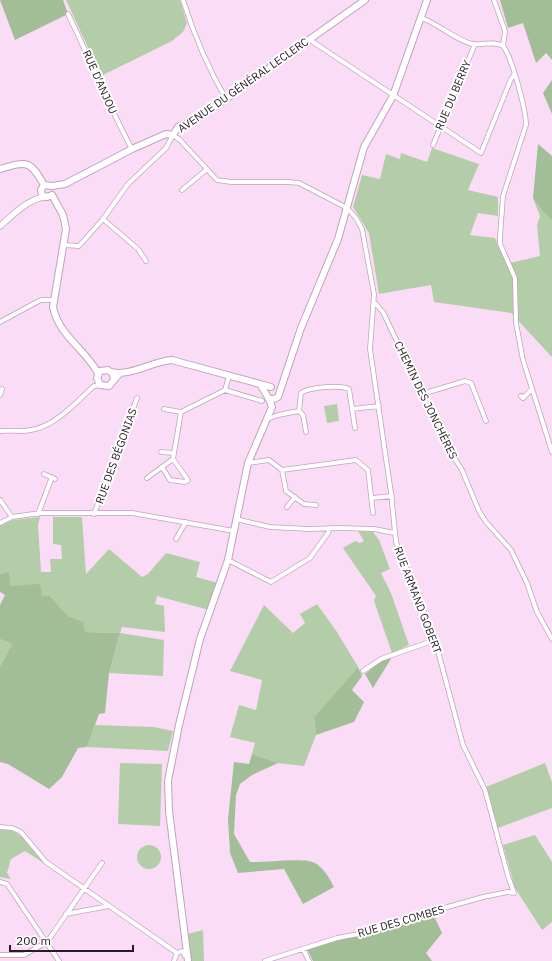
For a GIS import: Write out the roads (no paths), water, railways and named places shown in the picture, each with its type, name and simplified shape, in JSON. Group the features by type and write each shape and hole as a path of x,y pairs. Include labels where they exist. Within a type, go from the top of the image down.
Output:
{"main road":[{"name":"AVENUE DU GÉNÉRAL LECLERC","path":"52,186 64,184 132,149 166,134 173,135 178,127 198,118 226,99 365,0"},
{"path":"265,424 274,415 276,398 285,378 286,370 338,239 364,147 393,96 428,0"},
{"path":"0,169 20,164 29,165 34,168 44,185"},
{"path":"44,185 52,186 54,191 48,196"},
{"path":"44,185 41,192 48,196 64,219 66,229 54,300 54,313 61,328 101,371 120,374"},
{"path":"101,371 97,378 100,385 109,386 120,374 160,361 172,360 271,387 276,387 279,392"},
{"path":"112,372 114,380"},
{"path":"186,961 169,811 168,781 179,725 200,639 228,560 248,463 272,407 266,392 260,384"},
{"path":"266,392 271,387"},
{"path":"269,399 276,398"},
{"path":"180,913 180,952 186,961"}],"street":[{"path":"183,0 192,28 215,79 226,99"},
{"path":"494,0 505,31 503,46"},
{"name":"RUE D'ANJOU","path":"68,14 98,76 108,103 132,149"},
{"path":"422,18 454,37 475,44 494,43 503,46 508,54 526,116 526,125 504,196 501,214 500,244 515,278 516,323 523,360 552,452"},
{"path":"310,38 313,42 393,96 481,153 510,79 514,75"},
{"name":"RUE DU BERRY","path":"433,145 475,44"},
{"path":"63,245 79,246 103,219 128,184 166,148 173,135 180,140 206,170 217,180 223,182 288,182 299,184 347,208"},
{"path":"182,190 206,170"},
{"path":"0,226 22,208 37,199 48,196"},
{"name":"RUE ARMAND GOBERT","path":"347,208 356,218 365,237 374,303 370,349 392,496 396,542 435,640 463,745 485,790 514,893"},
{"path":"103,219 138,248 146,261"},
{"path":"0,322 41,300 54,300"},
{"name":"CHEMIN DES JONCHÈRES","path":"374,303 383,312 446,445 462,470 474,499 486,522 511,550 537,612 552,639"},
{"path":"225,390 229,376"},
{"path":"422,394 465,381 471,383 486,421"},
{"path":"0,431 31,430 46,424 55,419 94,386 100,385"},
{"path":"306,432 303,416 299,411 301,393 308,388 343,386 349,389 355,428"},
{"path":"0,395 2,389"},
{"path":"521,396 523,398 526,397 532,389"},
{"path":"164,409 181,412 225,390 262,401"},
{"name":"RUE DES BÉGONIAS","path":"94,514 137,398"},
{"path":"352,409 379,406"},
{"path":"274,415 299,411"},
{"path":"147,478 173,459 181,412"},
{"path":"161,452 174,453"},
{"path":"162,467 170,480 185,482 188,480 173,459"},
{"path":"248,463 269,460 282,470 286,491 304,504 316,505"},
{"path":"282,470 356,460 368,470 373,513"},
{"path":"38,514 54,478 44,474"},
{"path":"372,498 392,496"},
{"path":"287,507 295,497"},
{"path":"0,500 12,517"},
{"path":"0,523 12,517 38,514 132,513 234,531"},
{"path":"236,519 270,527 374,529 395,533"},
{"path":"176,539 186,522"},
{"path":"228,560 271,582 310,558 330,528"},
{"path":"363,671 381,659 435,640"},
{"path":"0,827 12,828 21,832 46,862 84,889 180,952 174,961"},
{"path":"0,955 24,955 47,942 102,863"},
{"path":"0,882 7,884 59,961"},
{"name":"RUE DES COMBES","path":"265,961 337,938 369,932 423,914 483,897 508,892 514,893"},
{"path":"66,914 110,906"},
{"path":"303,949 309,961"}]}
